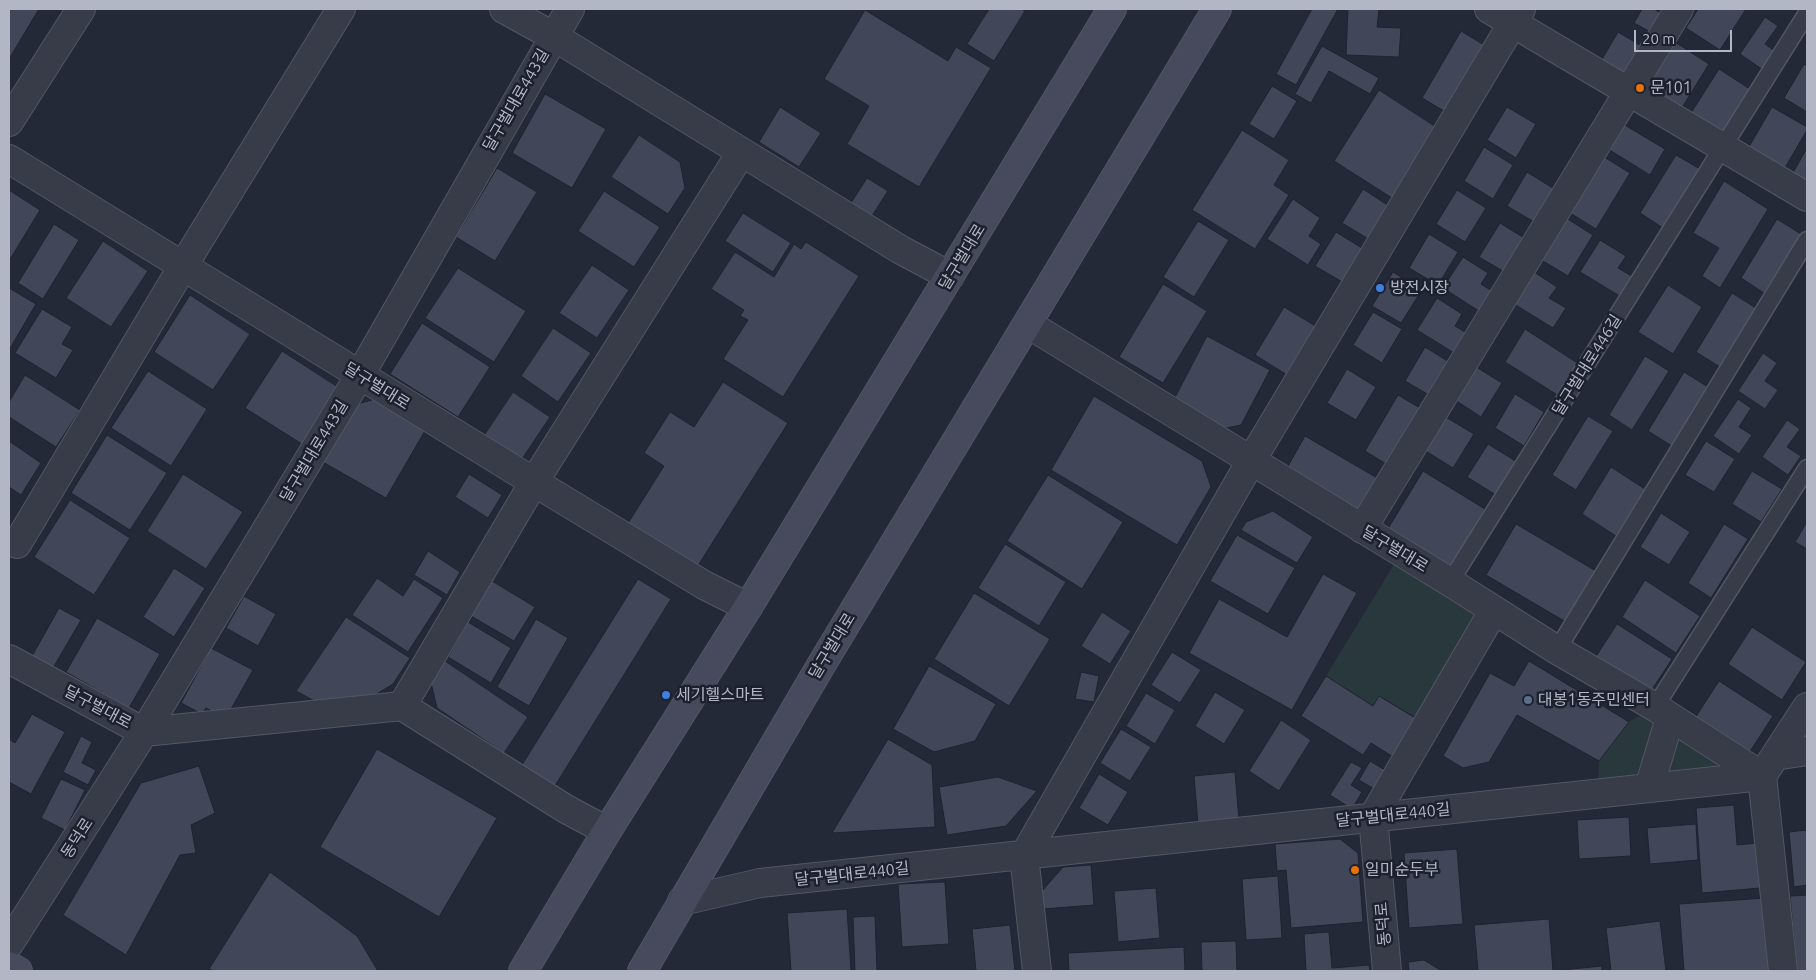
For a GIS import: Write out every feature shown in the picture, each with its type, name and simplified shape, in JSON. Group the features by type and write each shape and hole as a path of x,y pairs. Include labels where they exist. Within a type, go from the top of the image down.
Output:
{"main road":[{"name":"달구벌대로","path":"523,971 607,831 748,607 1112,9"},
{"name":"달구벌대로","path":"642,971 820,667 1217,9"},
{"path":"9,966 18,971"}],"street":[{"path":"9,122 82,9"},
{"path":"17,544 183,266 341,9"},
{"name":"달구벌대로443길","path":"504,9 553,36 901,250 950,276"},
{"path":"553,36 570,9"},
{"path":"1489,9 1517,16 1629,92 1807,197"},
{"path":"1362,529 1678,9"},
{"path":"1037,971 1024,856 1251,460 1517,16"},
{"name":"달구벌대로443길","path":"144,732 360,375 553,36"},
{"path":"607,831 566,809 402,706 534,482 741,152"},
{"name":"달구벌대로","path":"9,159 534,482 704,585 748,607"},
{"name":"달구벌대로","path":"1028,324 1450,582 1557,650 1663,712 1768,766"},
{"path":"1373,817 1494,610"},
{"name":"달구벌대로","path":"9,659 144,732 402,706"},
{"path":"1783,971 1768,766 1807,707"},
{"path":"1649,788 1663,712"},
{"name":"동덕로","path":"9,944 144,732"},
{"name":"달구벌대로440길","path":"682,901 760,883 1649,788 1768,766 1807,751"},
{"name":"동덕로","path":"1373,817 1387,971"}],"lane":[{"name":"달구벌대로446길","path":"1450,582 1807,13"},
{"path":"1557,650 1807,240"},
{"path":"1663,712 1807,468"}],"shaded area":[{"path":"1401,553 1494,610 1427,724 1380,696 1373,706 1326,676"},
{"path":"1655,707 1762,776 1598,793 1599,761 1629,722"}],"building":[{"path":"9,9 39,9 9,59"},
{"path":"989,9 1021,9 1025,11 994,61 967,44"},
{"path":"1312,9 1338,9 1296,85 1276,74"},
{"path":"1348,9 1379,9 1377,27 1401,28 1399,57 1346,55"},
{"path":"1642,9 1654,9 1667,17 1656,35 1634,23"},
{"path":"1698,9 1746,9 1720,50 1686,28"},
{"path":"865,10 948,61 956,47 991,68 919,187 847,144 869,106 824,79"},
{"path":"1765,17 1778,26 1765,44 1779,54 1766,72 1740,54"},
{"path":"1461,31 1489,48 1449,114 1422,98"},
{"path":"1618,32 1648,50 1628,84 1598,66"},
{"path":"1675,42 1709,64 1680,111 1645,89"},
{"path":"1322,46 1379,78 1370,94 1329,71 1311,103 1295,94"},
{"path":"1804,64 1807,66 1807,112 1784,98"},
{"path":"1719,69 1753,91 1724,137 1689,116"},
{"path":"1272,86 1297,101 1274,139 1249,124"},
{"path":"1379,90 1436,127 1392,198 1334,161"},
{"path":"545,94 606,129 572,188 512,153"},
{"path":"780,107 821,133 799,167 759,142"},
{"path":"1507,107 1536,124 1516,158 1487,140"},
{"path":"1772,107 1807,127 1782,173 1746,152"},
{"path":"1623,124 1665,149 1650,175 1608,149"},
{"path":"1242,130 1289,160 1274,185 1289,195 1255,249 1192,210"},
{"path":"639,135 680,162 685,188 668,214 611,177"},
{"path":"1484,147 1513,165 1493,199 1464,181"},
{"path":"1807,148 1807,189 1790,178"},
{"path":"1676,155 1700,169 1663,228 1640,213"},
{"path":"1604,157 1630,173 1596,229 1570,213"},
{"path":"497,168 537,192 495,261 456,237"},
{"path":"1527,172 1556,190 1536,223 1507,206"},
{"path":"867,178 888,191 868,222 847,209"},
{"path":"1724,181 1768,209 1720,288 1702,276 1719,248 1693,233"},
{"path":"1363,189 1392,208 1372,241 1342,223"},
{"path":"9,190 40,210 9,261"},
{"path":"1457,190 1486,208 1465,242 1436,224"},
{"path":"604,191 660,227 634,267 578,231"},
{"path":"1293,199 1320,218 1309,236 1321,244 1308,265 1267,239"},
{"path":"743,213 791,243 773,272 725,241"},
{"path":"1563,216 1593,235 1568,276 1538,258"},
{"path":"1777,219 1801,234 1764,293 1741,278"},
{"path":"1198,221 1229,240 1194,297 1163,277"},
{"path":"1500,223 1529,241 1508,274 1479,257"},
{"path":"54,224 79,240 43,299 18,283"},
{"path":"1336,232 1365,250 1344,283 1315,266"},
{"path":"1429,234 1458,252 1438,285 1409,268"},
{"path":"1600,240 1626,256 1618,268 1635,278 1623,298 1580,272"},
{"path":"103,241 148,271 111,327 66,298"},
{"path":"806,242 859,276 783,397 723,359 748,320 740,316 744,310 711,289 735,252 774,277 794,244 801,249"},
{"path":"1463,257 1488,273 1481,284 1498,295 1485,315 1443,288"},
{"path":"592,265 629,290 597,338 559,313"},
{"path":"458,268 526,311 494,362 425,318"},
{"path":"1531,270 1557,287 1549,298 1566,308 1553,328 1511,302"},
{"path":"1393,272 1422,290 1401,323 1372,306"},
{"path":"1163,284 1207,311 1163,383 1119,357"},
{"path":"1668,285 1702,307 1673,354 1638,332"},
{"path":"9,288 36,304 9,350"},
{"path":"1732,293 1756,308 1720,367 1696,352"},
{"path":"190,295 250,334 213,390 154,352"},
{"path":"1437,298 1462,314 1455,326 1472,336 1459,356 1417,330"},
{"path":"1284,307 1322,330 1292,378 1255,355"},
{"path":"42,309 72,327 62,344 73,350 56,378 15,353"},
{"path":"1373,312 1402,329 1382,363 1353,345"},
{"path":"422,323 490,367 458,417 390,374"},
{"path":"553,328 591,353 558,402 521,376"},
{"path":"1525,329 1579,364 1559,396 1505,362"},
{"path":"1207,336 1270,370 1241,425 1217,430 1171,405"},
{"path":"1425,347 1454,365 1434,398 1405,381"},
{"path":"282,351 341,389 305,446 245,408"},
{"path":"1763,353 1777,363 1765,381 1778,390 1765,409 1738,391"},
{"path":"1645,356 1669,371 1632,430 1609,415"},
{"path":"1473,365 1502,383 1481,417 1452,398"},
{"path":"1347,369 1376,387 1356,420 1327,403"},
{"path":"148,371 207,409 171,466 111,428"},
{"path":"1684,372 1708,387 1672,446 1648,431"},
{"path":"25,375 80,410 56,447 9,417 9,402"},
{"path":"723,382 788,423 694,572 625,528 664,466 644,453 670,412 694,427"},
{"path":"513,392 550,417 518,465 481,440"},
{"path":"1515,394 1544,412 1524,446 1495,428"},
{"path":"1398,395 1425,411 1391,467 1365,451"},
{"path":"1094,396 1202,461 1211,487 1177,545 1051,470"},
{"path":"375,399 426,429 386,498 321,461 354,405"},
{"path":"1738,399 1751,408 1739,427 1752,435 1739,454 1713,436"},
{"path":"1444,416 1474,434 1453,468 1424,450"},
{"path":"1588,416 1613,431 1576,490 1552,475"},
{"path":"1787,420 1800,429 1787,447 1801,456 1788,475 1762,457"},
{"path":"107,435 167,473 130,530 71,493"},
{"path":"1305,436 1379,479 1357,517 1283,475"},
{"path":"9,441 41,463 21,495 9,487"},
{"path":"1706,441 1735,459 1714,492 1685,475"},
{"path":"1488,444 1517,462 1496,495 1467,477"},
{"path":"1611,467 1645,489 1616,536 1582,514"},
{"path":"1423,471 1485,509 1449,570 1386,532"},
{"path":"1752,471 1782,489 1761,522 1732,504"},
{"path":"183,474 243,512 206,569 147,531"},
{"path":"469,474 502,495 488,518 455,497"},
{"path":"1048,475 1123,522 1082,589 1007,541"},
{"path":"70,500 130,538 94,595 34,557"},
{"path":"1273,511 1313,537 1297,563 1241,530 1246,522"},
{"path":"1661,513 1690,532 1669,565 1640,547"},
{"path":"1807,522 1807,549 1795,542"},
{"path":"1516,524 1596,571 1566,622 1486,575"},
{"path":"1724,524 1748,539 1711,598 1688,583"},
{"path":"1237,535 1295,568 1268,614 1210,581"},
{"path":"1005,544 1066,582 1039,626 978,588"},
{"path":"428,551 460,572 447,595 414,575"},
{"path":"174,568 205,588 174,637 143,617"},
{"path":"1323,574 1357,593 1292,710 1189,653 1219,599 1287,637"},
{"path":"377,578 403,596 414,579 443,598 408,652 352,615"},
{"path":"638,579 671,599 553,789 520,768"},
{"path":"1645,580 1700,616 1676,653 1622,617"},
{"path":"492,581 535,607 514,641 471,616"},
{"path":"974,593 1050,639 1009,706 934,659"},
{"path":"244,596 276,614 258,646 226,628"},
{"path":"59,608 81,620 53,668 32,656"},
{"path":"1102,612 1131,631 1110,664 1081,646"},
{"path":"346,617 410,658 393,684 367,700 320,704 296,691"},
{"path":"97,618 160,654 129,708 66,672"},
{"path":"536,619 568,638 529,706 497,687"},
{"path":"468,622 511,648 491,683 448,657"},
{"path":"1617,624 1672,659 1647,697 1593,661"},
{"path":"1752,627 1806,662 1782,700 1728,664"},
{"path":"211,648 253,670 226,718 206,708 202,714 181,703"},
{"path":"1172,652 1201,670 1180,703 1151,685"},
{"path":"445,661 528,717 504,753 437,708 431,683"},
{"path":"1529,661 1629,722 1599,761 1517,715 1489,762 1463,768 1443,756 1490,673 1514,686"},
{"path":"929,666 996,704 975,741 934,752 893,729"},
{"path":"1081,672 1099,676 1094,702 1075,699"},
{"path":"1326,676 1373,706 1379,696 1422,722 1398,760 1371,743 1363,755 1301,716"},
{"path":"1719,681 1773,716 1749,753 1695,718"},
{"path":"1215,692 1245,710 1224,744 1195,726"},
{"path":"1146,693 1175,710 1155,744 1126,726"},
{"path":"32,714 65,732 31,794 9,782 9,739 15,743"},
{"path":"1281,720 1311,740 1279,791 1249,771"},
{"path":"1121,729 1151,747 1130,781 1100,763"},
{"path":"81,736 92,742 82,763 96,770 88,785 63,772"},
{"path":"888,739 932,765 935,827 832,833"},
{"path":"377,749 497,818 439,917 320,847"},
{"path":"1370,761 1390,773 1379,792 1359,780"},
{"path":"1351,762 1362,768 1351,785 1362,792 1352,809 1330,795"},
{"path":"199,766 215,813 191,825 196,853 180,855 126,955 63,915 141,783"},
{"path":"1235,772 1239,820 1198,824 1194,776"},
{"path":"1099,774 1128,792 1108,825 1079,808"},
{"path":"998,777 1037,791 1006,826 947,835 939,787"},
{"path":"61,779 85,790 65,830 41,818"},
{"path":"1734,805 1737,845 1757,843 1760,888 1702,893 1696,808"},
{"path":"1629,817 1631,856 1579,859 1577,820"},
{"path":"1696,824 1698,860 1650,864 1647,828"},
{"path":"1807,830 1807,885 1794,887 1789,832"},
{"path":"1340,839 1358,853 1363,922 1291,928 1286,870 1277,871 1275,844"},
{"path":"1457,849 1463,924 1409,928 1404,853"},
{"path":"1091,865 1094,905 1043,909 1042,891 1063,867"},
{"path":"270,872 357,936 378,971 214,971 209,969"},
{"path":"1278,876 1282,938 1246,940 1242,879"},
{"path":"945,882 949,944 902,947 898,884"},
{"path":"1156,888 1160,938 1118,942 1114,891"},
{"path":"1807,895 1807,971 1797,971 1790,896"},
{"path":"1765,898 1770,971 1684,971 1679,904"},
{"path":"847,909 851,971 791,971 787,913"},
{"path":"875,916 877,971 855,971 853,917"},
{"path":"1549,919 1553,971 1478,971 1474,925"},
{"path":"1660,921 1666,971 1611,971 1606,928"},
{"path":"1010,925 1015,971 976,971 972,929"},
{"path":"1329,932 1332,968 1369,965 1370,971 1306,971 1304,934"},
{"path":"1236,941 1237,971 1202,971 1201,942"},
{"path":"1184,947 1185,971 1069,971 1068,953"},
{"path":"1424,960 1442,971 1409,971 1408,962"},
{"path":"1602,966 1602,971 1561,971 1561,970"}],"place":[{"name":"문101","path":"1640,88"},
{"name":"방전시장","path":"1380,288"},
{"name":"세기헬스마트","path":"666,695"},
{"name":"대봉1동주민센터","path":"1528,700"},
{"name":"일미순두부","path":"1355,870"}]}
